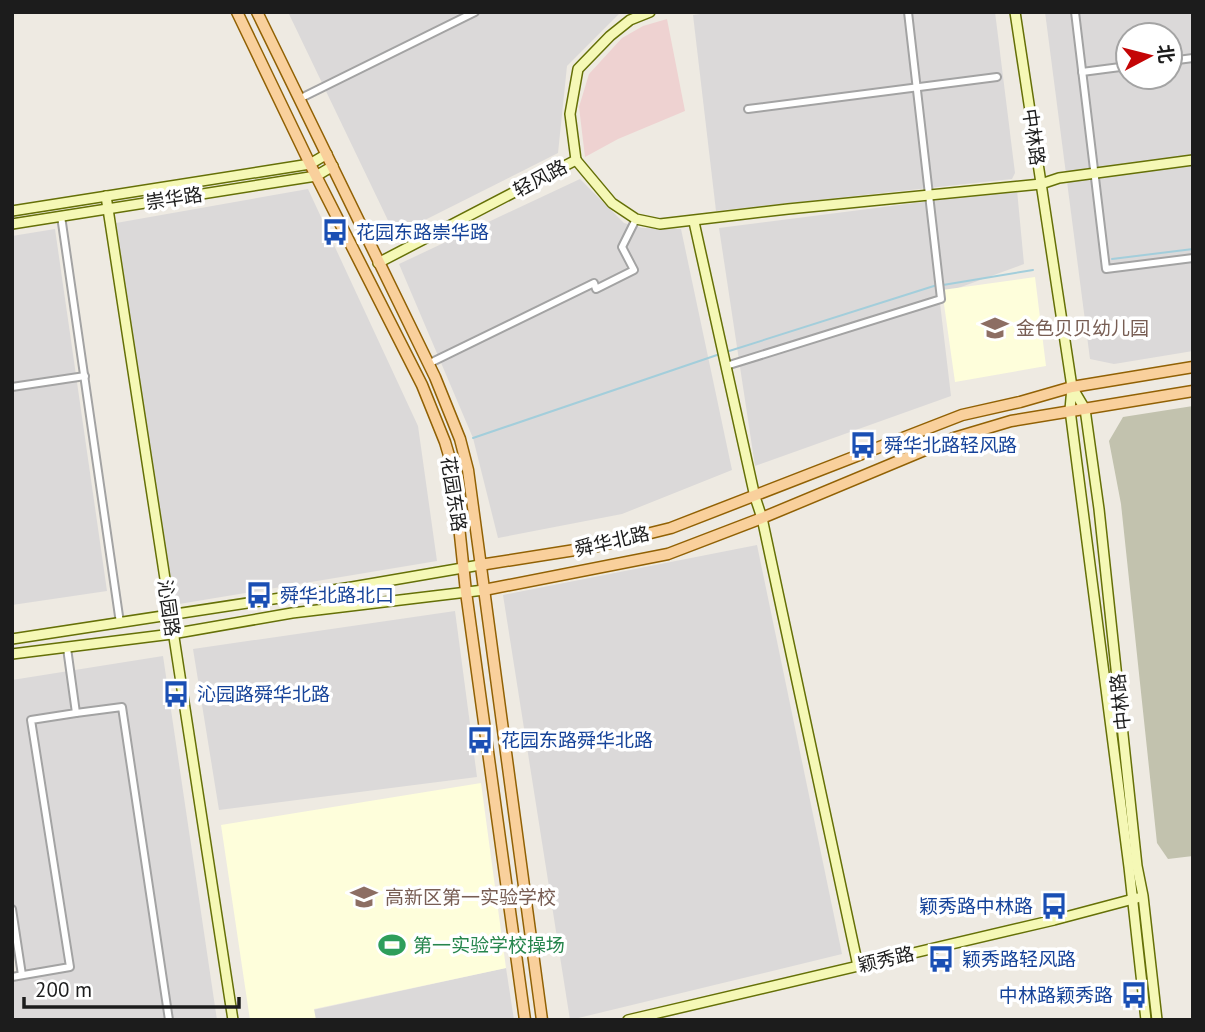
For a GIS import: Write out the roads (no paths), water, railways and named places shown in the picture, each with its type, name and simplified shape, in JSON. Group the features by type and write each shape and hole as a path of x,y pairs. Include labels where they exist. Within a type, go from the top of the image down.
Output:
{"main road":[{"name":"花园东路","path":"237,12 310,164 422,385 453,469 466,592 524,1020"},
{"name":"花园东路","path":"257,12 428,364 460,439 468,470 542,1020"},
{"name":"轻风路","path":"378,263 576,159 569,114 578,69 620,28 650,12"},
{"name":"中林路","path":"1015,12 1073,387 1070,410 1146,1020"},
{"name":"崇华路","path":"12,211 310,164 327,154"},
{"path":"576,159 612,203 636,219 660,225 788,209 1041,184 1059,178 1193,160"},
{"name":"崇华路","path":"12,224 316,176 332,166"},
{"name":"沁园路","path":"106,196 233,1020"},
{"path":"694,222 755,497 762,518 858,966"},
{"name":"舜华北路","path":"12,639 606,544 671,528 962,415 1073,387 1193,367"},
{"name":"中林路","path":"1073,387 1085,409 1157,1020"},
{"name":"舜华北路","path":"12,654 172,634 292,613 484,590 668,554 954,438 1011,421 1193,391"},
{"name":"颖秀路","path":"628,1020 1143,896"}],"street":[{"path":"299,100 475,12"},
{"path":"724,357 941,299 908,12"},
{"path":"1075,12 1106,269 1193,258"},
{"path":"1083,72 1114,68"},
{"path":"748,109 997,78"},
{"path":"61,216 120,623"},
{"path":"428,364 594,283 596,289 634,270 622,247 636,219"},
{"path":"12,387 85,376"},
{"path":"66,648 76,713"},
{"path":"12,977 70,967 31,720 122,706 169,1020"},
{"path":"12,909 22,975"}],"waterway":[{"path":"1112,259 1193,249"},
{"path":"943,285 1033,270"},
{"path":"726,352 937,285"},
{"path":"473,438 720,354"}],"place":[{"name":"花园东路崇华路","path":"335,232"},
{"name":"金色贝贝幼儿园","path":"995,328"},
{"name":"舜华北路轻风路","path":"863,445"},
{"name":"舜华北路北口","path":"259,595"},
{"name":"沁园路舜华北路","path":"176,694"},
{"name":"花园东路舜华北路","path":"480,740"},
{"name":"高新区第一实验学校","path":"364,897"},
{"name":"颖秀路中林路","path":"1054,906"},
{"name":"第一实验学校操场","path":"392,945"},
{"name":"颖秀路轻风路","path":"941,959"},
{"name":"中林路颖秀路","path":"1134,995"}]}
